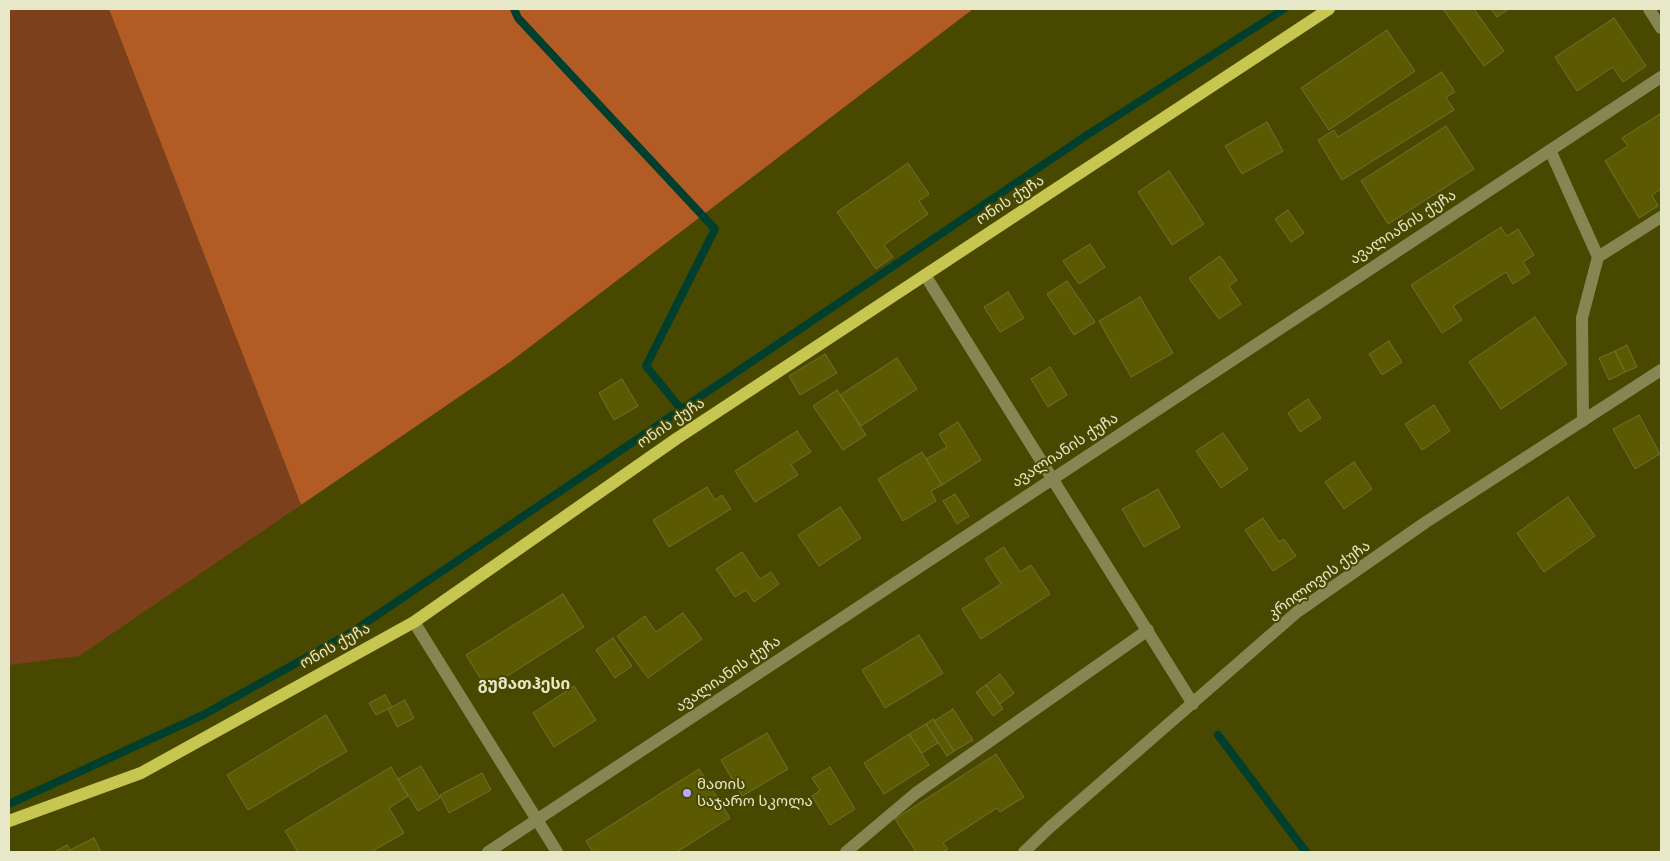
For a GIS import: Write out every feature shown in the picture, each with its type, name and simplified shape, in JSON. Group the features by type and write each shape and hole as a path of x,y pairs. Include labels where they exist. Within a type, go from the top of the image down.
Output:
{"main road":[{"name":"ონის ქუჩა","path":"9,821 141,772 414,622 676,439 1329,9"}],"street":[{"path":"1650,9 1661,28"},
{"name":"ავალიანის ქუჩა","path":"488,852 1661,76"},
{"path":"1550,150 1598,257 1582,318 1583,421"},
{"path":"1598,257 1661,217"},
{"path":"925,275 1194,704"},
{"name":"კრილოვის ქუჩა","path":"1024,852 1049,828 1194,704 1297,612 1426,522 1661,370"},
{"path":"414,622 557,852"},
{"path":"846,852 916,793 1148,630"}],"shaded area":[{"path":"9,9 109,9 301,505 79,656 9,665"},
{"path":"109,9 973,9 510,362 301,505"}],"building":[{"path":"1443,9 1474,9 1504,51 1484,66"},
{"path":"1491,9 1509,9 1497,17"},
{"path":"1614,18 1646,66 1623,82 1613,67 1577,91 1555,57"},
{"path":"1387,30 1415,71 1329,130 1301,88"},
{"path":"1442,72 1455,92 1446,97 1454,110 1342,180 1318,140 1334,130 1338,137"},
{"path":"1660,114 1661,189 1652,195 1658,206 1639,218 1605,161 1628,146 1622,138"},
{"path":"1267,122 1283,151 1242,174 1225,146"},
{"path":"1446,126 1474,169 1388,224 1361,181"},
{"path":"908,163 929,194 919,201 928,214 884,245 893,257 876,269 837,212"},
{"path":"1169,171 1204,224 1172,245 1138,192"},
{"path":"1288,210 1304,233 1291,242 1275,219"},
{"path":"1501,227 1507,236 1518,229 1534,255 1523,262 1530,273 1513,284 1506,272 1453,306 1462,320 1442,333 1411,285"},
{"path":"1090,244 1105,267 1079,284 1063,261"},
{"path":"1220,256 1237,280 1229,286 1241,304 1219,319 1189,278"},
{"path":"1067,281 1095,322 1074,335 1047,294"},
{"path":"1008,292 1024,318 1000,332 984,307"},
{"path":"1140,297 1173,353 1131,377 1099,321"},
{"path":"1535,317 1567,364 1501,409 1469,362"},
{"path":"1389,341 1402,362 1382,375 1369,354"},
{"path":"1627,345 1637,367 1625,372 1615,351"},
{"path":"1615,351 1625,372 1609,380 1599,358"},
{"path":"825,354 837,373 800,395 789,376"},
{"path":"897,358 917,389 861,426 840,395"},
{"path":"1050,367 1067,395 1048,407 1031,379"},
{"path":"622,379 638,406 614,420 599,393"},
{"path":"837,390 866,435 843,450 813,406"},
{"path":"1308,399 1321,418 1300,432 1288,413"},
{"path":"1434,405 1450,431 1422,450 1405,424"},
{"path":"1639,415 1660,454 1635,469 1613,429"},
{"path":"958,422 981,460 942,485 926,459 947,447 939,434"},
{"path":"797,431 811,452 791,464 798,475 755,502 735,471"},
{"path":"1223,433 1248,469 1221,488 1196,451"},
{"path":"922,452 942,485 931,491 936,501 903,521 878,479"},
{"path":"1354,462 1372,489 1344,509 1325,482"},
{"path":"707,487 715,500 722,495 731,509 669,547 653,520"},
{"path":"1158,489 1180,527 1144,547 1122,509"},
{"path":"955,494 969,516 957,524 943,501"},
{"path":"1568,497 1595,536 1544,572 1517,533"},
{"path":"840,507 861,538 819,566 798,535"},
{"path":"1263,518 1279,542 1284,539 1296,556 1273,571 1245,530"},
{"path":"1004,547 1020,572 1031,565 1050,594 981,639 962,609 1001,584 985,559"},
{"path":"742,552 760,579 771,572 779,584 754,602 746,590 735,597 716,569"},
{"path":"563,594 584,627 487,689 466,655"},
{"path":"683,613 702,639 648,678 617,636 645,616 656,632"},
{"path":"919,635 943,673 885,708 862,670"},
{"path":"613,638 632,666 615,678 596,650"},
{"path":"1000,674 1014,693 1000,704 986,685"},
{"path":"986,685 1003,709 993,716 976,692"},
{"path":"574,686 596,720 554,747 533,713"},
{"path":"385,695 392,707 376,715 369,703"},
{"path":"405,700 414,718 397,727 388,709"},
{"path":"953,709 973,740 954,751 934,721"},
{"path":"326,715 347,751 248,810 227,775"},
{"path":"933,719 954,751 947,756 926,724"},
{"path":"926,724 938,743 922,753 909,734"},
{"path":"767,733 788,769 742,796 721,760"},
{"path":"909,734 929,765 884,794 864,763"},
{"path":"996,754 1024,797 1000,812 997,808 943,843 948,849 943,852 916,852 895,819"},
{"path":"421,766 440,798 418,811 398,779"},
{"path":"391,767 408,796 389,808 404,833 371,852 298,852 285,831"},
{"path":"830,767 855,809 830,825 812,796 820,790 812,778"},
{"name":"მათის საჯარო სკოლა","path":"699,769 730,818 677,852 593,852 586,841"},
{"path":"482,773 491,790 449,813 440,795"},
{"path":"94,838 101,852 71,852 70,850"},
{"path":"67,845 71,852 54,852"}],"waterway":[{"path":"514,9 518,18 715,229 646,366 681,409"},
{"path":"9,804 203,715 352,632 1087,135 1284,9"},
{"path":"1218,735 1306,852"}],"place":[{"name":"მათის საჯარო სკოლა","path":"687,793"}],"district":[{"name":"გუმათჰესი","path":"524,684"}]}
